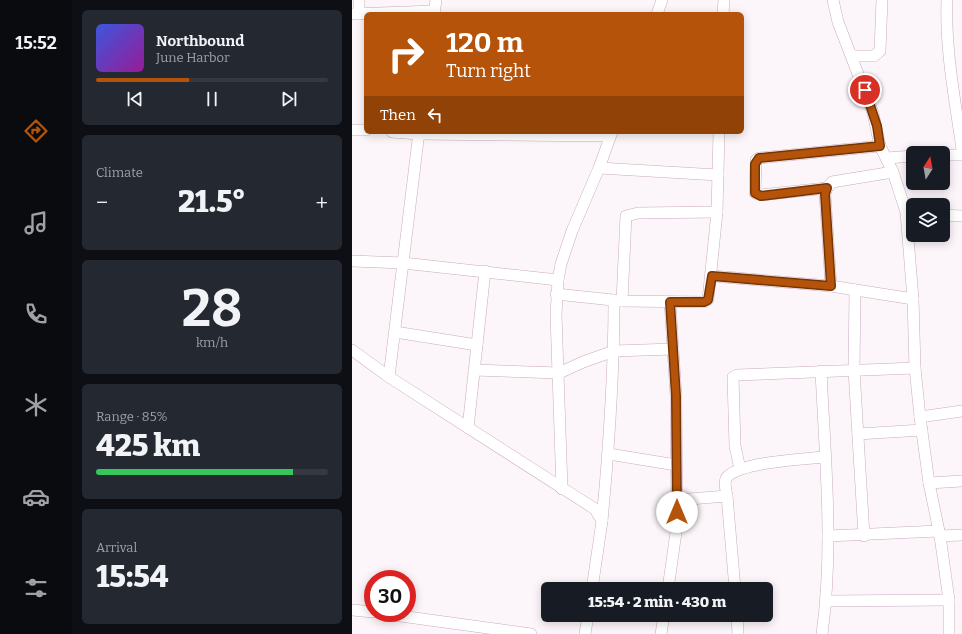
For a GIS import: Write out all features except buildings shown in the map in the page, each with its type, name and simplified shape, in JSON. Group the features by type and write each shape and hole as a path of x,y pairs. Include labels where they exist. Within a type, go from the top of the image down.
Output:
{"street":[{"path":"355,14 359,0"},
{"path":"658,12 662,0"},
{"path":"723,12 724,0"},
{"path":"834,0 838,22 873,113 880,146 887,158 906,203"},
{"path":"852,56 874,56 880,51 882,0"},
{"path":"947,0 946,15 954,97 962,149"},
{"path":"382,12 435,8"},
{"path":"352,130 364,130"},
{"path":"389,377 419,134"},
{"path":"562,489 556,294 561,264 572,231 599,168 611,134"},
{"path":"556,294 618,301 704,302 708,300 712,276 717,212 719,134"},
{"path":"827,188 761,196 755,193 756,160 759,158 880,146"},
{"path":"950,155 962,155"},
{"path":"887,158 906,157"},
{"path":"599,168 718,175"},
{"path":"831,286 825,194 827,188 832,182 893,172"},
{"path":"593,582 602,521 609,454 614,351 626,216 638,213 717,212"},
{"path":"950,215 962,216"},
{"path":"911,242 915,368 929,483 940,533 949,600 949,634"},
{"path":"352,261 403,263 558,280"},
{"path":"468,428 485,272"},
{"path":"712,276 831,286 913,299"},
{"path":"855,290 854,370 864,536"},
{"path":"669,582 677,525 676,396 670,302"},
{"path":"395,332 477,344"},
{"path":"474,370 559,373 614,351 673,349"},
{"path":"352,350 389,377 595,509 602,521"},
{"path":"740,470 735,446 733,378 737,375 915,368"},
{"path":"821,371 828,536 826,601 822,634"},
{"path":"920,418 962,411"},
{"path":"858,434 922,430"},
{"path":"609,454 676,466"},
{"path":"734,582 725,480 728,476 740,470 780,461 824,457"},
{"path":"929,483 962,481"},
{"path":"676,500 727,496"},
{"path":"828,536 940,533 962,535"},
{"path":"826,601 949,600"},
{"path":"352,610 364,611"},
{"path":"416,619 479,630 531,634"},
{"path":"585,634 587,622"},
{"path":"662,634 663,622"},
{"path":"737,622 738,634"}],"route":[{"path":"677,512 676,396 670,302 704,302 708,300 710,297 712,276 831,286 825,194 827,188 761,196 755,193 755,164 756,160 759,158 880,146 877,126 865,90"}]}
